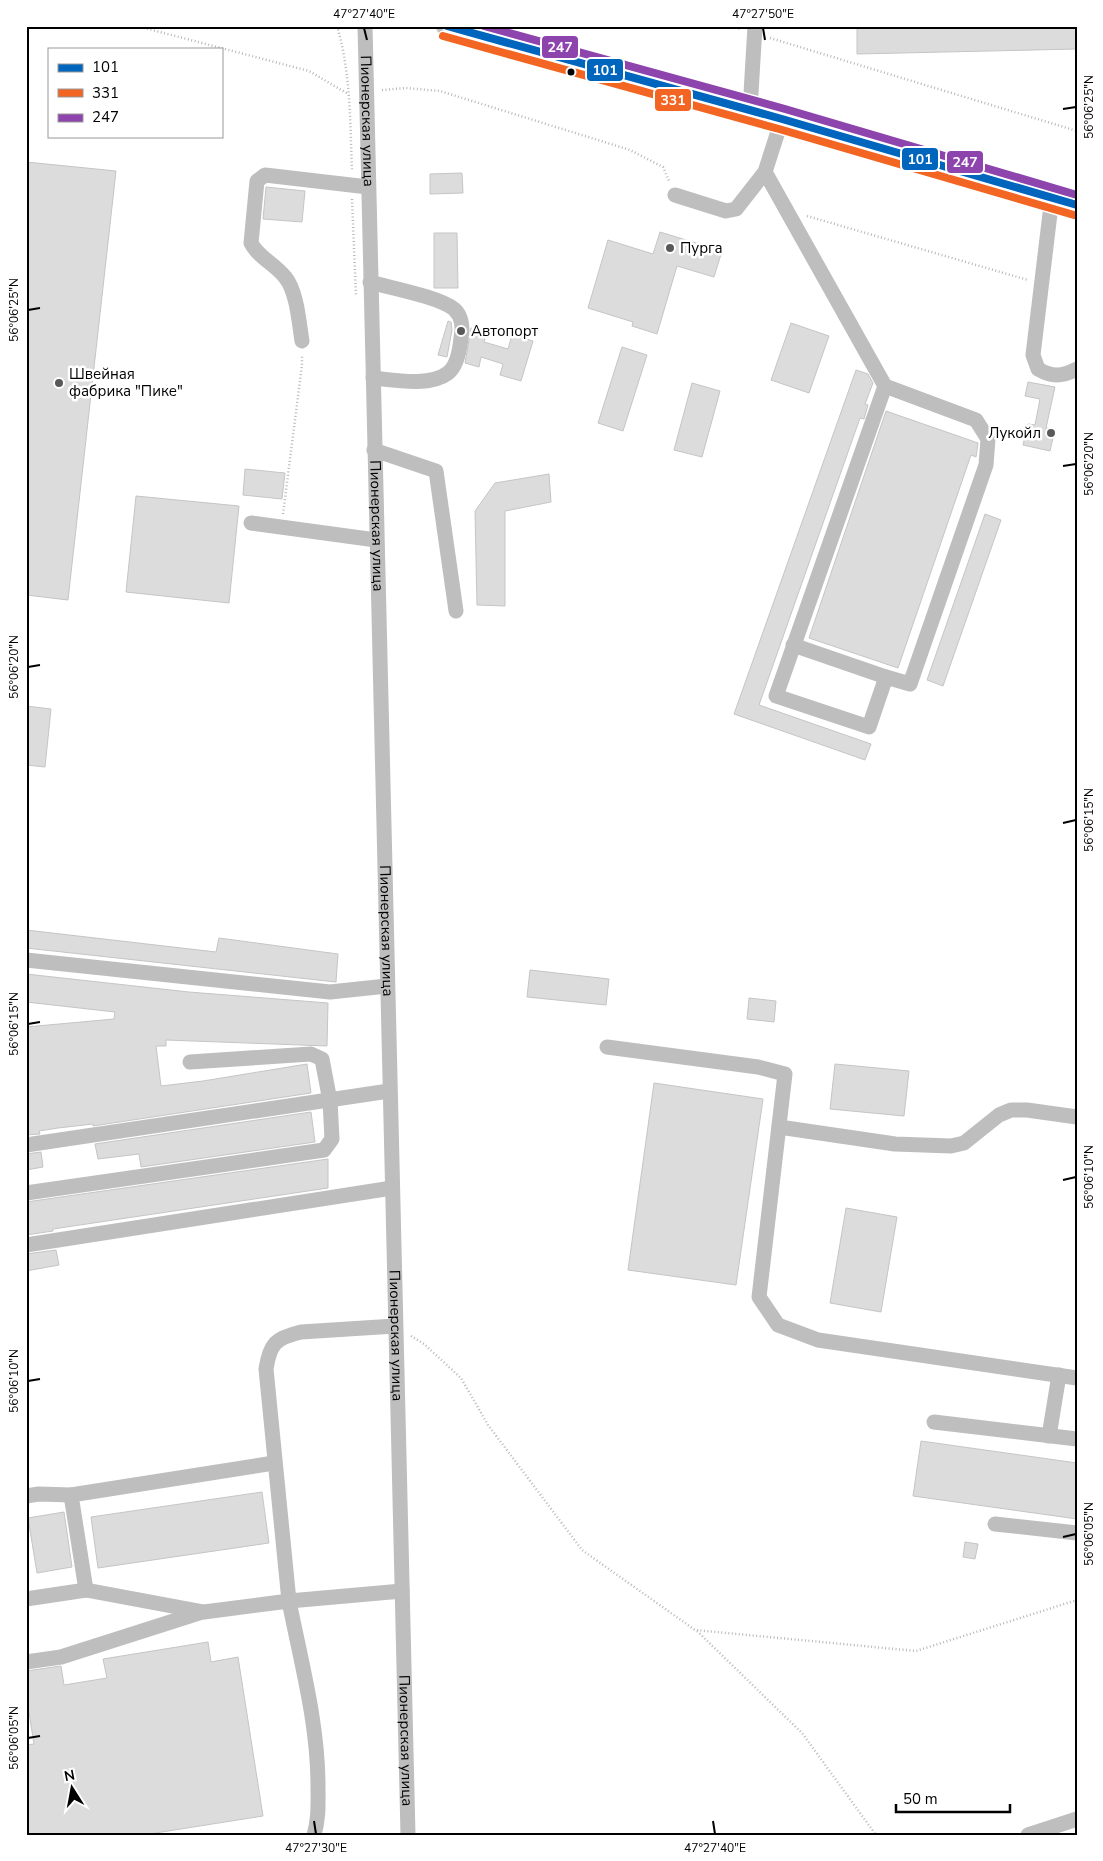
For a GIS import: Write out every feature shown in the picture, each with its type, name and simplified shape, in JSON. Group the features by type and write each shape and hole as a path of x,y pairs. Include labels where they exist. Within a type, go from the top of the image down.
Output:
{"main road":[{"path":"446,26 782,119 1077,205"}],"street":[{"name":"Пионерская улица","path":"365,26 408,1835"},
{"path":"750,110 755,30"},
{"path":"675,195 726,211 736,209 765,172 782,119"},
{"path":"765,172 885,386 976,420 988,438 986,465 910,684 793,646"},
{"path":"302,341 294,298 286,278 254,249 251,243 257,181 265,175 368,187"},
{"path":"1052,197 1033,354 1038,369 1049,375 1067,374 1077,369"},
{"path":"370,282 446,303 456,311 461,320 462,335 457,357 449,372 435,379 412,381 373,378"},
{"path":"885,386 776,696 869,727 886,677"},
{"path":"374,450 436,471 456,611"},
{"path":"251,523 376,540"},
{"path":"26,960 330,992 387,986"},
{"path":"608,1047 758,1067 785,1074 759,1297 778,1325 818,1340 1077,1378"},
{"path":"26,1193 324,1150 332,1139 330,1101 322,1059 311,1054 190,1062"},
{"path":"26,1145 389,1091"},
{"path":"779,1127 895,1144 951,1146 964,1143 999,1115 1011,1110 1028,1110 1077,1117"},
{"path":"26,1245 392,1188"},
{"path":"314,1835 318,1821 318,1754 314,1724 289,1601 274,1464 266,1369 268,1353 276,1342 286,1336 301,1332 395,1326"},
{"path":"1049,1436 1059,1375"},
{"path":"934,1422 1077,1439"},
{"path":"26,1496 39,1494 71,1495 274,1464"},
{"path":"71,1495 86,1590"},
{"path":"995,1524 1077,1533"},
{"path":"26,1599 86,1590 204,1612"},
{"path":"26,1662 61,1657 204,1612 289,1601 402,1591"},
{"path":"1028,1835 1077,1819"}],"path":[{"path":"136,26 221,48"},
{"path":"755,30 1077,131"},
{"path":"222,48 309,71 349,95"},
{"path":"378,91 406,88 440,91 630,150 663,168 675,195"},
{"path":"786,210 1041,284"},
{"path":"282,527 302,366 302,341"},
{"path":"395,1326 424,1344 461,1378 488,1424 582,1550 696,1630 802,1733 876,1835"},
{"path":"696,1630 916,1651 1077,1600"}],"building":[{"path":"857,26 1077,26 1077,49 857,54"},
{"name":"Швейная фабрика \"Пике\"","path":"26,162 116,171 68,600 26,595"},
{"path":"462,173 463,193 430,194 430,174"},
{"path":"266,187 305,191 302,222 263,219"},
{"path":"660,232 722,251 714,277 677,266 657,334 632,326 633,322 588,308 608,240 653,254"},
{"path":"434,233 457,233 458,288 434,288"},
{"path":"448,321 451,322 452,330 447,357 438,355"},
{"path":"791,323 829,336 809,393 771,380"},
{"path":"471,328 487,332 484,342 508,349 512,335 533,341 521,381 500,375 503,364 481,357 479,367 465,363"},
{"path":"622,347 647,355 623,431 598,423"},
{"path":"856,370 868,374 873,383 865,404 868,405 864,419 860,418 759,705 871,744 865,760 734,714"},
{"path":"1028,382 1055,387 1046,428 1055,429 1050,451 1023,445 1028,424 1035,425 1040,399 1025,396"},
{"path":"692,383 720,391 702,457 674,450"},
{"path":"886,411 978,443 976,457 971,455 898,668 809,638"},
{"path":"245,469 285,473 282,499 243,495"},
{"path":"549,474 551,502 505,511 505,606 477,605 475,511 495,483"},
{"path":"136,496 239,506 229,603 126,592"},
{"path":"985,514 1001,520 943,686 927,680"},
{"path":"26,706 51,709 45,767 26,765"},
{"path":"26,930 216,952 219,938 338,954 336,982 26,948"},
{"path":"530,970 609,979 606,1005 527,997"},
{"path":"26,974 189,992 328,1003 327,1046 166,1040 166,1046 156,1046 161,1086 307,1064 311,1093 93,1126 93,1124 58,1128 39,1131 40,1134 26,1135 26,1027 114,1019 115,1012 26,1002"},
{"path":"749,998 776,1001 774,1022 747,1019"},
{"path":"835,1064 909,1071 904,1116 830,1109"},
{"path":"654,1083 763,1099 736,1285 628,1270"},
{"path":"311,1112 315,1142 141,1167 139,1154 98,1159 95,1144"},
{"path":"41,1152 43,1167 26,1170 26,1154"},
{"path":"328,1159 328,1188 53,1229 53,1231 26,1235 26,1202"},
{"path":"846,1208 897,1217 881,1312 830,1303"},
{"path":"56,1250 59,1265 26,1271 26,1254"},
{"path":"921,1441 1077,1463 1077,1519 913,1496"},
{"path":"262,1492 269,1543 98,1568 91,1517"},
{"path":"64,1512 72,1567 37,1573 28,1518"},
{"path":"965,1542 978,1544 975,1559 963,1557"},
{"path":"208,1642 211,1662 238,1657 263,1816 143,1835 26,1835 26,1745 34,1744 26,1694 26,1671 61,1666 64,1685 107,1678 103,1659"}],"transit line":[{"name":"101","path":"447,26 782,119 1077,205"},
{"name":"247","path":"484,26 785,109 1077,195"},
{"name":"331","path":"443,36 779,129 1074,215"}],"place":[{"name":"Пурга","path":"670,248"},
{"name":"Автопорт","path":"461,331"},
{"name":"Швейная фабрика \"Пике\"","path":"59,383"},
{"name":"Лукойл","path":"1051,433"}]}
